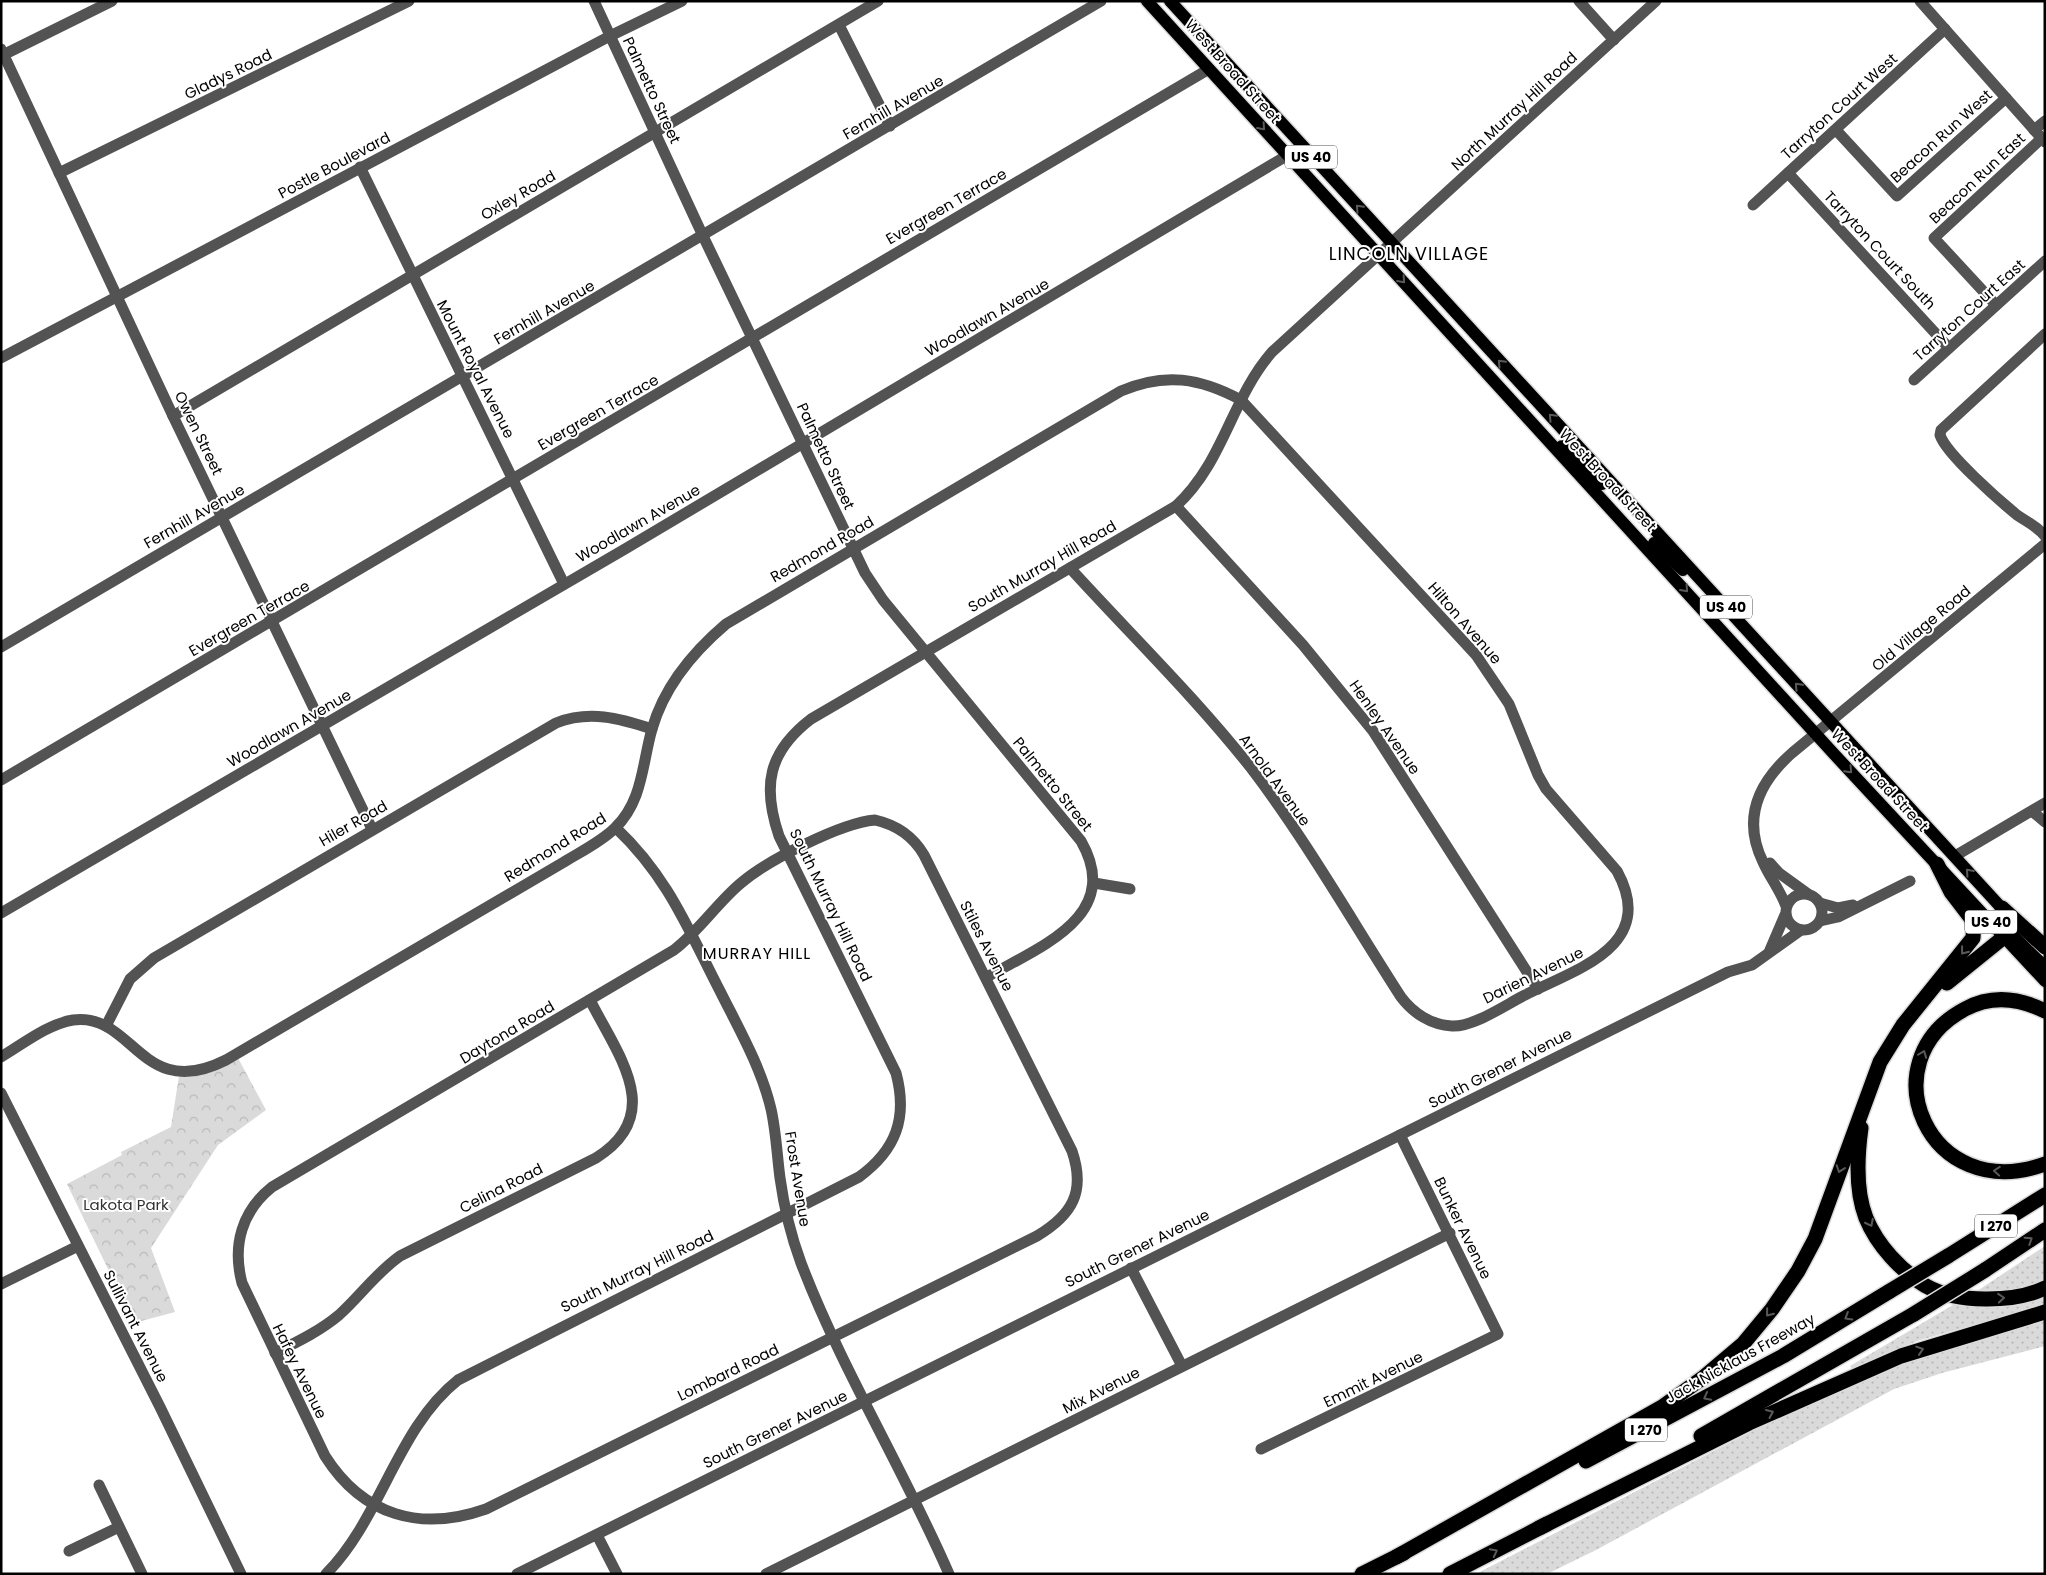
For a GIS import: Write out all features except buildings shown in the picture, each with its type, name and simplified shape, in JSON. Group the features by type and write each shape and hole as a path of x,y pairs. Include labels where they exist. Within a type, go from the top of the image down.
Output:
{"highway":[{"path":"1396,1557 1662,1407 1704,1377 1743,1344 1772,1309 1798,1271 1815,1239 1880,1062 1903,1025 1969,945 1975,931 1970,914 1951,892 1937,864"},
{"path":"2002,908 2045,947"},
{"path":"1922,1002 2004,937 2012,937 2045,969"},
{"path":"2045,1011 2030,1004 2003,999 1978,1003 1958,1013 1940,1028 1926,1045 1917,1074 1917,1089 1922,1117 1928,1130 1948,1153 1964,1163 1997,1172 2018,1172 2045,1164"},
{"path":"1863,1106 1858,1148 1859,1191 1866,1218 1894,1260 1928,1287 1955,1295 1999,1299 2029,1294 2045,1288"},
{"name":"Jack Nicklaus Freeway","path":"1362,1574 1550,1480 1767,1365 2045,1196"},
{"name":"I 270","path":"1450,1574 1539,1528 1914,1314 2045,1230"},
{"path":"1539,1528 1749,1423 1901,1356 2045,1312"}],"main road":[{"name":"West Broad Street","path":"1147,1 1816,734 2045,981"},
{"path":"1158,1 1215,63 1232,69"},
{"name":"West Broad Street","path":"1170,1 2045,956"},
{"path":"1545,436 1554,439 1569,451 1606,489 1620,491"},
{"path":"1605,502 1626,513 1656,546 1687,574 1696,574"}],"street":[{"path":"2,53 112,1"},
{"name":"Gladys Road","path":"59,173 408,1"},
{"name":"Palmetto Street","path":"594,1 703,236 853,548 883,600 1081,841 1092,866 1094,883"},
{"name":"Postle Boulevard","path":"1,358 360,167 610,36 682,1"},
{"name":"Oxley Road","path":"173,416 878,1"},
{"name":"Fernhill Avenue","path":"1,647 1101,1"},
{"path":"1579,1 1614,40"},
{"name":"North Murray Hill Road","path":"1392,244 1656,1"},
{"path":"1920,1 2040,137"},
{"path":"839,25 890,126"},
{"name":"Tarryton Court West","path":"1753,205 1945,29"},
{"name":"Owen Street","path":"2,53 173,416 372,829"},
{"name":"Evergreen Terrace","path":"1,780 1209,69"},
{"name":"Beacon Run West","path":"1836,130 1897,196 2006,98"},
{"path":"2040,137 2045,121"},
{"name":"Beacon Run East","path":"1996,305 1934,238 2040,137"},
{"name":"Woodlawn Avenue","path":"1,913 564,584 1288,155"},
{"name":"Mount Royal Avenue","path":"360,167 564,584"},
{"name":"Tarryton Court South","path":"1788,173 1949,348"},
{"name":"South Murray Hill Road","path":"326,1574 343,1555 427,1411 445,1390 458,1380 859,1177 884,1156 896,1134 901,1103 896,1073 773,819 769,793 772,771 780,751 794,733 810,719 1176,506 1206,472 1241,400 1257,371 1272,352 1392,244"},
{"name":"Tarryton Court East","path":"1914,380 2045,261"},
{"path":"2045,334 1941,430 1940,435 1964,465 1981,482 2017,514 2037,527 2045,536"},
{"name":"Redmond Road","path":"1,1057 48,1030 67,1022 87,1020 106,1026 120,1034 143,1057 160,1067 189,1071 216,1065 564,862 616,828 636,796 652,729 676,677 712,636 748,609 1132,386 1160,380 1182,380 1212,385 1241,400"},
{"name":"Hilton Avenue","path":"1241,400 1490,672 1509,704 1538,775 1546,789 1617,871 1628,901 1626,922"},
{"name":"Henley Avenue","path":"1176,506 1303,645 1358,711 1538,989"},
{"name":"Old Village Road","path":"1816,734 2041,547"},
{"name":"Arnold Avenue","path":"1070,568 1225,737 1274,800 1401,997 1419,1015 1436,1023"},
{"name":"Hiler Road","path":"106,1026 130,980 154,958 556,723 572,717 588,715 620,719 652,729"},
{"path":"1816,734 1782,762 1763,784 1754,813 1757,846 1762,861 1775,881 1789,924 1801,930 1810,930 1820,922 1838,917 1910,881"},
{"path":"1955,856 2033,812 2045,803"},
{"path":"2033,812 2045,822"},
{"name":"Stiles Avenue","path":"789,854 843,828 864,821 875,820 897,828 918,844 1072,1151 1077,1166 1076,1195"},
{"name":"Frost Avenue","path":"616,828 657,872 746,1041 766,1089 786,1213 800,1259 832,1337 916,1500 949,1574"},
{"path":"1757,846 1779,873 1820,903 1838,908 1864,903"},
{"name":"Daytona Road","path":"240,1232 252,1206 272,1186 674,950 692,936 742,882 789,854"},
{"path":"986,977 1054,938 1076,922 1090,899 1094,883 1130,889"},
{"path":"1770,952 1793,897 1798,894 1808,894"},
{"path":"1820,903 1822,909 1820,922"},
{"name":"Darien Avenue","path":"1436,1023 1452,1026 1469,1024 1602,957 1619,938 1626,922"},
{"name":"South Grener Avenue","path":"518,1574 1729,971 1752,965 1801,930"},
{"name":"Celina Road","path":"275,1352 319,1330 336,1317 378,1273 400,1256 596,1158 623,1136 632,1114 631,1086 590,1000"},
{"name":"Sullivant Avenue","path":"1,1093 241,1574"},
{"name":"Bunker Avenue","path":"1400,1135 1450,1233 1498,1334"},
{"name":"Lombard Road","path":"374,1504 400,1515 437,1520 458,1518 486,1509 1037,1236 1061,1219 1076,1195"},
{"name":"Hafey Avenue","path":"240,1232 237,1257 242,1282 275,1352 334,1470 362,1497 374,1504"},
{"name":"Mix Avenue","path":"766,1574 1450,1233"},
{"path":"1,1284 78,1246"},
{"path":"1131,1268 1182,1366"},
{"name":"Emmit Avenue","path":"1261,1450 1498,1334"},
{"path":"99,1485 142,1574"},
{"path":"69,1550 119,1527"},
{"path":"597,1534 617,1574"}],"green space":[{"name":"Lakota Park","path":"238,1058 266,1110 218,1145 151,1248 175,1312 134,1323 67,1184 122,1155 121,1152 171,1127 179,1076 210,1072"},
{"path":"2045,1246 2045,1282 2020,1292 1974,1293"},
{"path":"2045,1296 2045,1305 1917,1341 1852,1369 1850,1366 1958,1302"},
{"path":"2045,1320 2045,1346 1942,1373 1894,1389 1596,1550 1547,1574 1476,1574 1816,1398 1907,1357"}],"district":[{"name":"LINCOLN VILLAGE","path":"1409,253"},
{"name":"MURRAY HILL","path":"757,953"}]}
